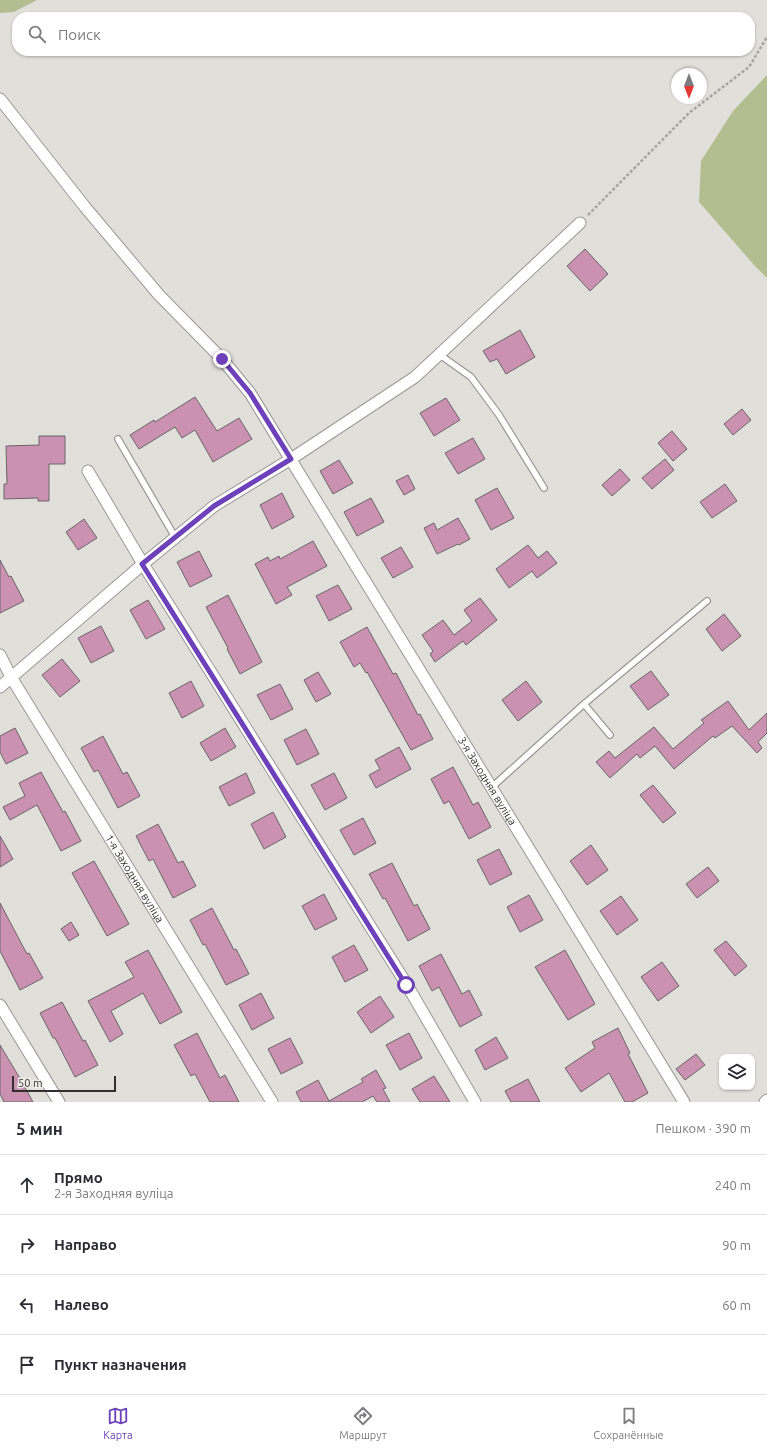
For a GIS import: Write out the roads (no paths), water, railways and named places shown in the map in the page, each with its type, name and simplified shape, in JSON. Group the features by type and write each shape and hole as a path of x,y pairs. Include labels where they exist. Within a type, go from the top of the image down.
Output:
{"street":[{"name":"3-я Заходняя вуліца","path":"0,99 85,207 159,295 222,359 250,393 684,1102"},
{"path":"0,687 142,564 214,506 291,459 415,377 580,223"},
{"path":"88,471 142,564 406,985 475,1102"},
{"name":"1-я Заходняя вуліца","path":"0,654 272,1102"},
{"path":"0,1005 59,1102"}],"lane":[{"path":"440,355 471,377 499,415 544,488"},
{"path":"118,439 175,538"},
{"path":"492,787 584,704 707,601"},
{"path":"584,704 610,735"}]}
